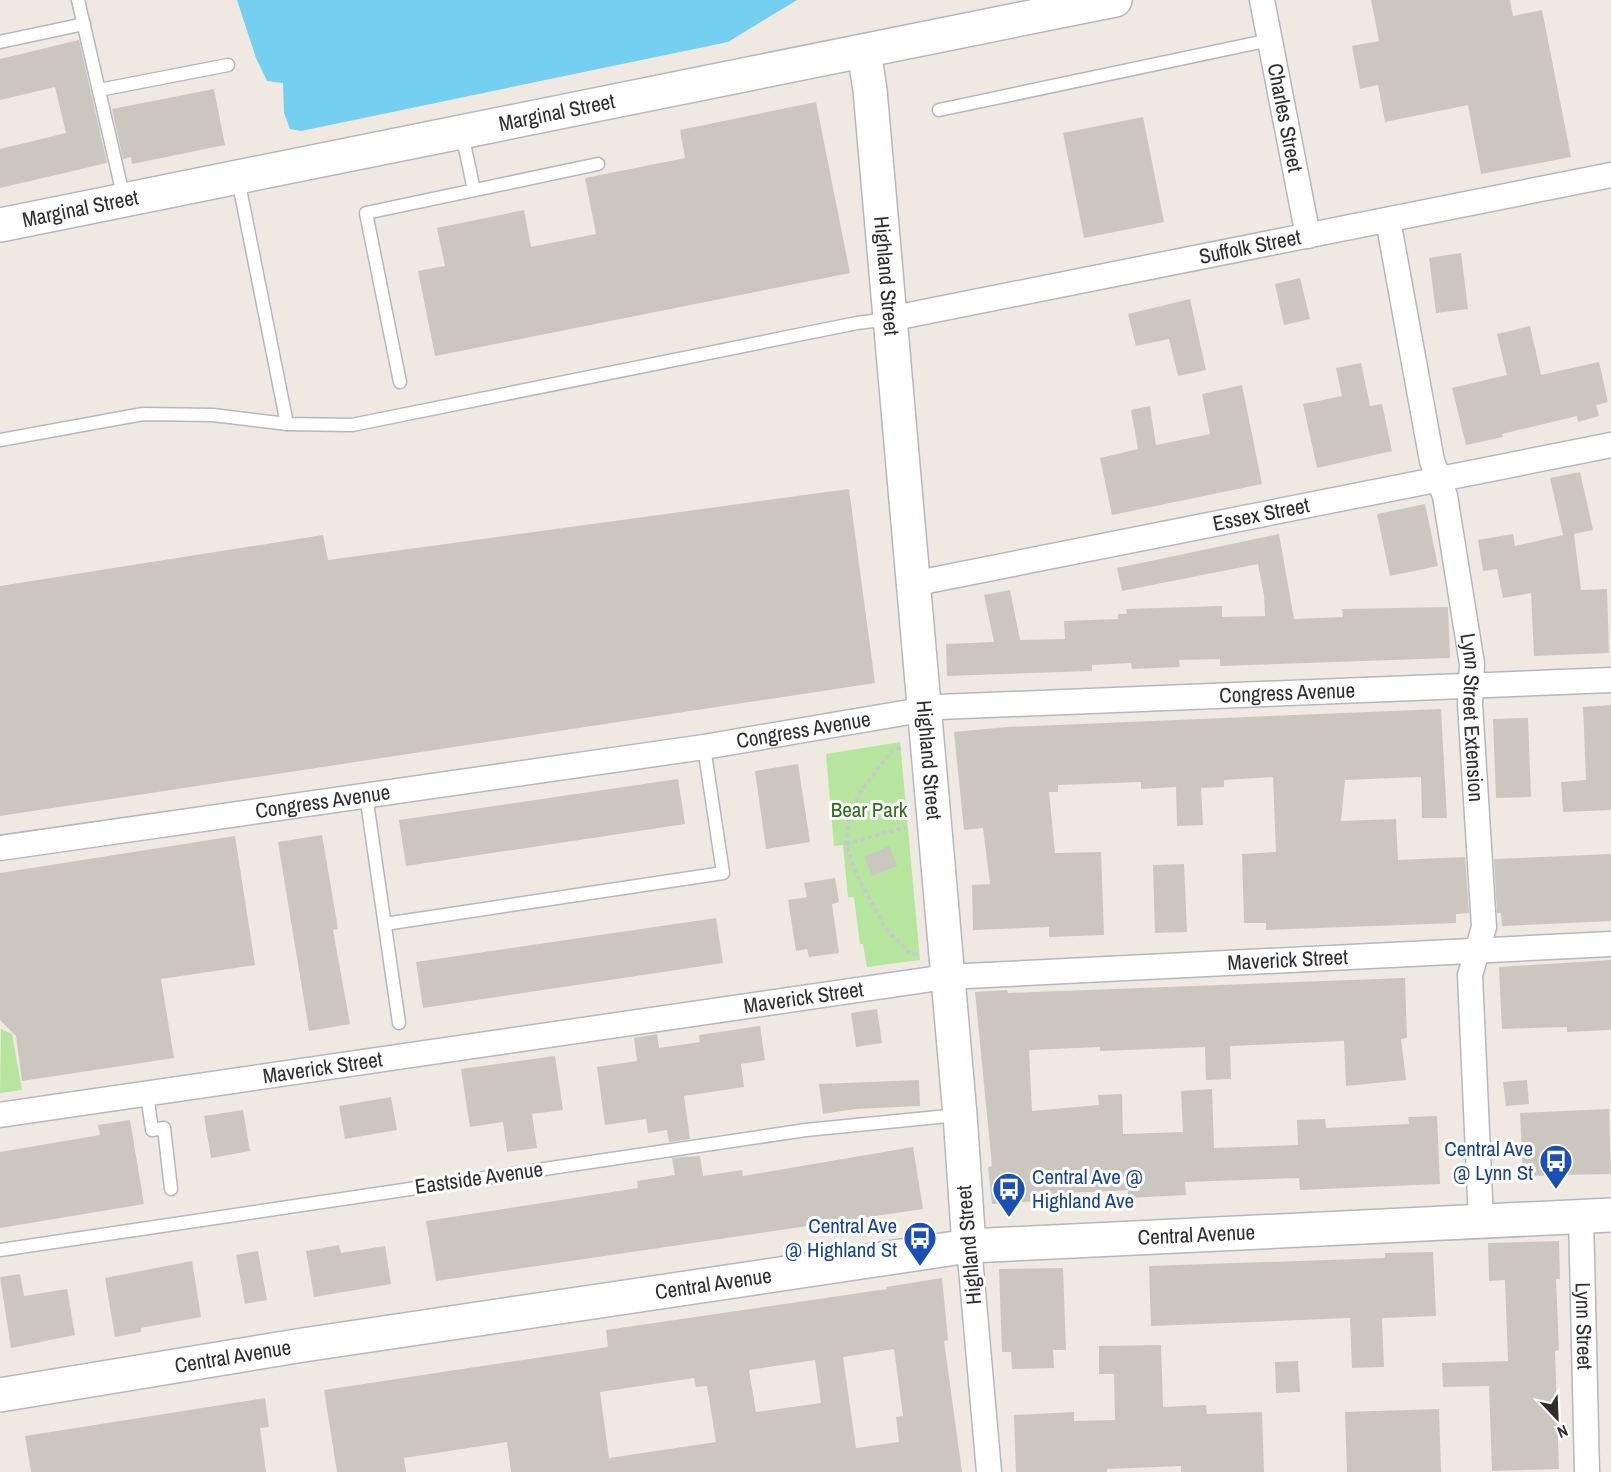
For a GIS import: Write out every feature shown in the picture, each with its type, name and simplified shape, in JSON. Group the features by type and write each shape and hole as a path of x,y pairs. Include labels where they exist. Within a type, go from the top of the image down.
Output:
{"street":[{"name":"Marginal Street","path":"0,225 1115,0"},
{"name":"Charles Street","path":"1262,0 1308,236"},
{"name":"Highland Street","path":"864,51 960,1115 989,1472"},
{"name":"Suffolk Street","path":"889,319 1611,175"},
{"name":"Lynn Street Extension","path":"1388,220 1432,461 1445,496 1472,664 1470,704 1484,927 1470,975 1481,1221"},
{"name":"Essex Street","path":"912,584 1611,445"},
{"name":"Congress Avenue","path":"0,848 704,747 923,709 1611,680"},
{"name":"Maverick Street","path":"0,1115 946,976 1611,944"},
{"name":"Central Avenue","path":"0,1395 303,1345 969,1246 1596,1216"},
{"name":"Lynn Street","path":"1587,1472 1596,1216"}],"lane":[{"path":"78,0 125,201"},
{"path":"0,42 84,24"},
{"path":"939,110 1270,40"},
{"path":"99,90 228,65"},
{"path":"462,133 474,190"},
{"path":"400,382 366,213 598,164"},
{"path":"238,178 287,424"},
{"path":"0,440 143,414 213,415 287,424 352,425 857,323 889,319"},
{"path":"385,924 723,873 704,747"},
{"path":"366,795 399,1023"},
{"path":"147,1094 152,1130 164,1128 171,1189"},
{"name":"Eastside Avenue","path":"0,1250 806,1130 960,1115"}],"path":[{"path":"904,748 892,750 860,793 849,818 846,844 856,874 887,930 911,954 923,953"},
{"path":"846,844 912,825"}],"green space":[{"name":"Bear Park","path":"900,742 920,960 867,967 863,944 860,944 854,897 848,897 843,845 834,846 826,754"},
{"path":"1,1029 12,1034 22,1090 0,1093"}],"water":[{"path":"237,0 797,0 728,42 301,131 290,129 284,113 283,83 267,81 256,58"}],"building":[{"path":"1371,0 1510,0 1513,16 1542,10 1571,157 1481,174 1468,105 1385,122 1378,85 1360,89 1352,46 1379,41"},
{"path":"79,40 107,163 0,188 0,149 66,133 55,87 0,100 0,59"},
{"path":"214,89 225,145 132,164 131,157 123,159 112,109"},
{"path":"816,102 850,273 435,356 418,271 445,266 437,228 524,210 531,247 596,234 585,178 685,158 680,130"},
{"path":"1143,117 1164,222 1084,238 1063,133"},
{"path":"1461,253 1468,309 1436,313 1429,258"},
{"path":"1300,278 1310,319 1284,325 1275,284"},
{"path":"1190,299 1206,370 1178,376 1169,339 1136,346 1128,314"},
{"path":"1530,326 1541,375 1599,362 1608,402 1596,405 1599,416 1578,422 1577,416 1466,445 1452,388 1507,375 1497,334"},
{"path":"1361,363 1370,406 1382,404 1392,451 1317,468 1303,404 1342,396 1336,368"},
{"path":"1242,385 1262,484 1112,515 1100,458 1138,449 1131,410 1150,406 1156,445 1210,434 1202,394"},
{"path":"1580,472 1593,530 1574,534 1581,590 1607,589 1609,653 1534,656 1531,593 1503,598 1497,569 1483,571 1478,540 1513,534 1515,546 1563,535 1550,478"},
{"path":"849,489 875,683 0,816 0,586 323,535 328,560"},
{"path":"1425,504 1438,566 1390,576 1377,514"},
{"path":"1279,534 1294,619 1343,617 1342,609 1448,607 1450,658 1220,666 1220,659 1179,660 1180,667 1132,669 1131,663 1092,665 1092,671 947,676 946,644 994,642 984,595 1010,590 1020,640 1065,639 1064,621 1118,619 1118,614 1127,614 1126,609 1222,606 1222,617 1265,616 1264,595 1258,564 1122,591 1117,568"},
{"path":"1611,705 1611,810 1563,812 1561,782 1586,780 1583,707"},
{"path":"1441,709 1447,818 1422,818 1421,777 1345,780 1341,821 1396,819 1398,860 1465,857 1469,913 1456,914 1456,923 1266,930 1266,923 1244,923 1242,854 1276,852 1273,777 1224,780 1224,787 1201,788 1203,825 1177,826 1176,787 1141,789 1141,782 1058,785 1058,792 1049,792 1055,853 1101,852 1104,935 1049,937 1049,927 973,930 972,885 990,884 983,828 964,830 954,732 1007,727"},
{"path":"1528,718 1531,797 1496,798 1493,719"},
{"path":"798,764 810,842 766,849 755,771"},
{"path":"678,779 685,824 406,866 399,820"},
{"path":"322,835 338,929 333,930 350,1024 309,1031 278,842"},
{"path":"235,836 255,965 161,979 174,1058 22,1081 16,1036 0,1020 0,873"},
{"path":"889,846 897,866 872,876 864,857"},
{"path":"1611,854 1611,921 1502,926 1501,913 1497,913 1494,859"},
{"path":"1184,864 1187,932 1155,933 1153,865"},
{"path":"835,878 839,902 832,904 839,953 809,957 807,949 796,951 788,900 807,897 804,883"},
{"path":"716,918 723,963 423,1008 416,962"},
{"path":"1611,960 1611,1030 1567,1032 1567,1027 1502,1029 1499,967"},
{"path":"1405,978 1407,1038 1401,1039 1406,1080 1346,1086 1344,1041 1230,1046 1231,1079 1206,1080 1205,1047 1100,1051 1100,1047 1029,1050 1032,1111 1099,1105 1098,1095 1122,1094 1123,1134 1183,1132 1181,1091 1212,1089 1214,1148 1298,1145 1297,1120 1325,1119 1326,1128 1409,1124 1408,1117 1437,1116 1440,1184 1300,1190 1299,1178 1185,1182 1186,1195 1128,1198 1128,1190 1036,1194 1037,1201 992,1204 988,1167 992,1166 975,992 1007,990 1008,993"},
{"path":"877,1009 882,1043 856,1047 851,1013"},
{"path":"760,1026 765,1060 741,1064 744,1087 684,1096 690,1139 669,1142 667,1130 648,1133 646,1119 605,1125 597,1067 637,1061 634,1038 657,1034 659,1048 700,1042 699,1035"},
{"path":"555,1056 563,1110 532,1114 537,1148 507,1152 503,1122 470,1127 461,1069"},
{"path":"919,1080 920,1106 855,1109 823,1114 819,1084"},
{"path":"1527,1080 1529,1104 1506,1106 1503,1082"},
{"path":"391,1097 397,1130 345,1139 339,1106"},
{"path":"1609,1109 1611,1174 1523,1176 1520,1113"},
{"path":"243,1110 250,1151 211,1158 204,1116"},
{"path":"130,1120 144,1204 0,1228 0,1152 100,1135 98,1125"},
{"path":"913,1147 923,1209 436,1281 426,1221 638,1188 637,1181 675,1175 672,1158 700,1156 703,1176 742,1170 743,1176"},
{"path":"1559,1241 1560,1279 1556,1279 1559,1350 1555,1351 1559,1469 1492,1471 1489,1386 1443,1387 1442,1363 1508,1361 1505,1280 1489,1281 1488,1243"},
{"path":"339,1245 341,1253 385,1246 391,1284 314,1297 306,1251"},
{"path":"258,1251 267,1300 245,1304 236,1255"},
{"path":"1433,1252 1436,1316 1382,1318 1384,1367 1352,1368 1350,1318 1151,1326 1149,1266 1385,1258 1385,1253"},
{"path":"192,1261 201,1317 141,1328 141,1332 115,1337 105,1278"},
{"path":"1063,1268 1066,1350 1053,1350 1054,1368 1012,1369 1011,1352 1002,1352 999,1269"},
{"path":"20,1274 24,1296 67,1289 75,1335 11,1348 0,1277"},
{"path":"942,1278 948,1340 944,1341 962,1472 511,1472 507,1442 404,1458 406,1472 337,1472 324,1390 608,1347 606,1330 887,1289 886,1287","holes":["894,1349 903,1416 896,1417 899,1442 856,1448 843,1357","815,1360 821,1403 756,1412 749,1370","694,1378 696,1387 707,1386 716,1442 609,1458 600,1392"]},
{"path":"1161,1345 1163,1407 1206,1405 1207,1414 1262,1412 1264,1472 1181,1472 1181,1466 1107,1469 1107,1472 1016,1472 1014,1415 1074,1412 1074,1421 1115,1420 1114,1374 1099,1374 1099,1346"},
{"path":"1298,1361 1300,1392 1276,1393 1275,1362"},
{"path":"265,1398 269,1427 260,1428 266,1472 31,1472 25,1436"},
{"path":"1439,1409 1441,1472 1347,1472 1345,1412"}],"place":[{"name":"Central Ave @ Lynn St","path":"1556,1190"},
{"name":"Central Ave @ Highland Ave","path":"1009,1218"},
{"name":"Central Ave @ Highland St","path":"920,1267"}]}
